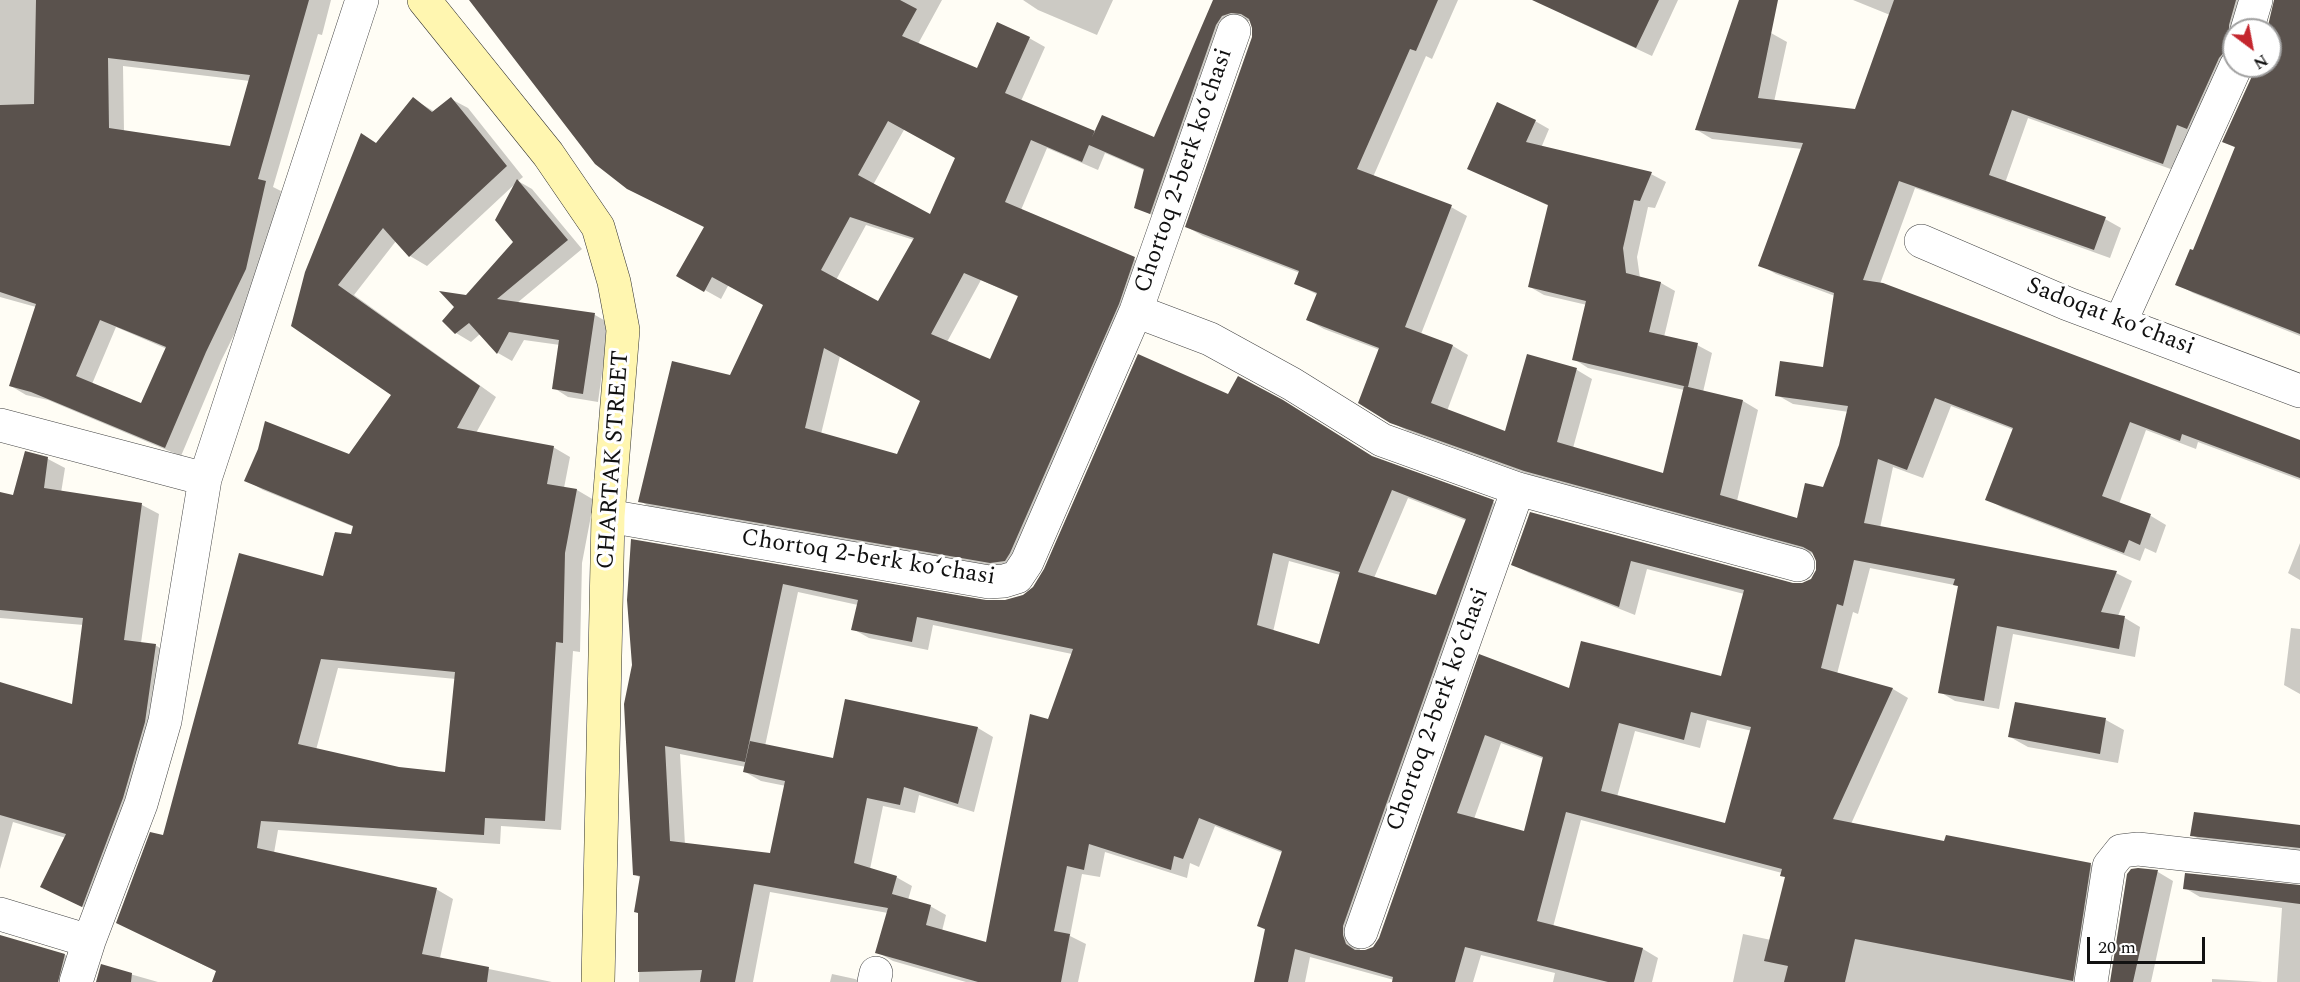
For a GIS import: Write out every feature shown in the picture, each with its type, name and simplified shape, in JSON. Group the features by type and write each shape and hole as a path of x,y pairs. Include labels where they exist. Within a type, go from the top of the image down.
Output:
{"main road":[{"name":"CHARTAK STREET","path":"424,0 548,154 598,227 614,282 623,330 608,516 598,982"}],"street":[{"path":"76,982 89,940 141,804 165,721 205,478 362,0"},
{"path":"2251,18 2256,0"},
{"name":"Chortoq 2-berk koʻchasi","path":"608,516 989,582 1017,576 1026,562 1136,311 1234,31"},
{"path":"2120,323 2231,78"},
{"name":"Sadoqat koʻchasi","path":"1921,241 2068,304 2300,391"},
{"name":"Chortoq 2-berk koʻchasi","path":"1136,311 1210,339 1292,384 1382,440 1518,489 1798,565"},
{"path":"0,424 205,478"},
{"name":"Chortoq 2-berk koʻchasi","path":"1361,932 1518,489"},
{"path":"2091,982 2109,866 2121,851 2138,849 2300,867"},
{"path":"0,914 89,940"}],"building":[{"path":"36,0 309,0 258,179 266,181 246,269 206,352 165,448 31,392 9,386 36,304 0,292 0,105 34,104","holes":["108,58 250,75 230,146 109,128","100,320 166,347 141,403 76,376"]},
{"path":"469,0 900,0 917,9 902,36 977,68 997,22 1030,37 1005,93 1095,131 1102,115 1154,137 1213,0 1438,0 1416,51 1410,49 1357,169 1452,205 1405,327 1453,345 1431,403 1505,431 1527,354 1577,368 1557,442 1663,473 1684,386 1743,400 1720,495 1797,518 1805,483 1823,487 1839,445 1848,406 1775,396 1780,361 1823,367 1834,293 1758,266 1803,143 1695,130 1739,0 1778,0 1758,98 1855,109 1894,0 2236,0 2231,18 2222,18 2222,55 2187,129 2177,125 2163,164 2012,110 1989,175 2106,217 2094,250 1899,181 1863,280 1883,283 2300,440 2300,478 2182,434 2180,441 2130,422 2102,496 2151,514 2140,545 2129,540 2124,553 1985,500 2013,428 1935,398 1907,470 1878,459 1864,523 2117,571 2101,612 2125,616 2119,649 1997,626 1984,701 1938,693 1958,586 1953,585 1955,579 1854,560 1843,606 1837,604 1821,668 1893,688 1833,819 1944,841 1946,835 2091,863 2073,981 1855,939 1845,982 1784,982 1788,966 1764,961 1785,877 1780,876 1782,869 1566,812 1537,921 1643,948 1634,982 1608,982 1465,947 1455,982 1392,982 1393,977 1295,949 1288,982 1254,982 1265,929 1257,926 1282,851 1199,818 1183,859 1174,856 1171,870 1089,844 1084,870 1067,866 1054,931 1070,934 1061,982 978,982 875,953 888,908 754,884 735,982 700,982 702,970 638,972 638,913 634,912 640,876 633,875 624,704 632,665 627,600 631,539 986,600 1005,600 1023,595 1033,587 1044,569 1138,354 1228,394 1238,376 1283,400 1372,456 1494,500 1343,926 1346,944 1355,950 1373,947 1379,938 1479,654 1569,688 1581,641 1721,676 1744,590 1631,561 1619,607 1511,565 1530,512 1793,583 1802,583 1811,579 1816,570 1816,561 1812,552 1803,547 1524,471 1390,423 1358,403 1379,348 1306,320 1317,293 1294,284 1299,271 1185,227 1252,37 1249,19 1241,14 1231,13 1222,16 1216,25 1150,214 1134,208 1144,169 1089,145 1082,162 1031,140 1005,202 1135,257 1119,304 1005,561 990,563 638,502 672,361 730,375 763,305 712,277 704,292 676,276 704,227 627,189 595,164","holes":["888,121 955,158 930,214 858,175","850,217 914,238 878,301 821,270","964,273 1018,296 990,359 931,334","824,348 920,401 897,454 805,428","1392,490 1466,519 1436,595 1358,572","1273,553 1340,572 1319,644 1257,625","783,584 858,600 851,630 912,642 917,617 1073,649 1048,719 1030,714 986,942 926,925 931,905 892,894 889,903 897,876 854,863 867,798 900,805 904,787 958,804 978,727 845,699 833,758 750,741 743,772 785,781 770,853 670,841 665,746 745,762","1691,712 1751,727 1725,823 1601,791 1619,723 1684,740","1485,735 1543,757 1524,831 1457,813"]},
{"path":"1532,0 1659,0 1636,48"},
{"path":"2274,0 2300,0 2300,334 2175,285 2190,249 2193,250 2235,147 2222,142 2251,78 2282,78 2282,18 2270,18"},
{"path":"413,97 432,112 451,97 507,166 409,257 383,228 338,285 480,386 457,428 554,446 547,484 577,489 565,553 563,643 556,642 545,821 485,818 484,835 261,821 257,848 437,888 422,954 489,967 487,982 212,982 216,971 116,923 150,832 163,835 239,553 323,576 335,532 351,534 353,526 244,481 258,449 265,421 349,454 391,395 291,326 305,272 361,133 376,143","holes":["321,659 455,672 445,772 399,767 298,744"]},
{"path":"1497,102 1536,120 1526,142 1652,172 1640,201 1634,200 1623,248 1626,273 1661,282 1649,332 1698,343 1688,387 1572,360 1586,301 1528,287 1548,205 1467,169"},
{"path":"517,179 568,240 497,299 595,313 583,394 552,389 559,340 509,332 497,354 469,323 455,334 442,321 454,307 439,291 466,295 513,242 495,220"},
{"path":"25,451 48,457 44,488 142,503 124,640 156,644 145,722 123,798 82,907 40,887 66,834 0,815 0,682 72,704 83,618 0,610 0,492 13,495"},
{"path":"2015,702 2106,718 2100,754 2008,737"},
{"path":"2194,812 2300,825 2300,848 2190,836"},
{"path":"2131,869 2158,870 2133,982 2110,982 2127,874"},
{"path":"2185,873 2300,885 2300,904 2183,889"},
{"path":"0,935 65,954 58,982 0,982"},
{"path":"101,964 132,973 131,982 96,982"}]}
